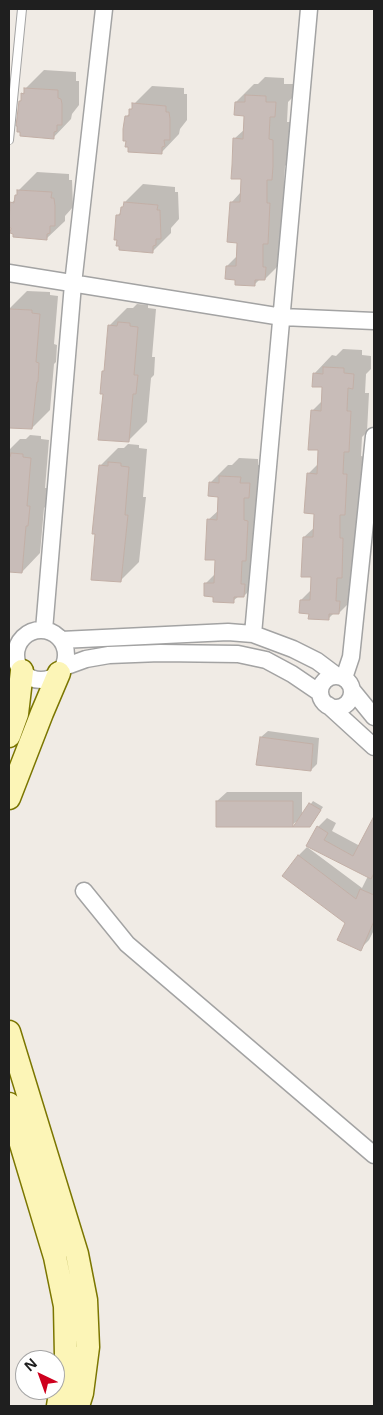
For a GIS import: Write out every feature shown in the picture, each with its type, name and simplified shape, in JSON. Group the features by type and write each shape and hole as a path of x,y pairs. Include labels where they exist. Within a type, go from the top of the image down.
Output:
{"main road":[{"path":"9,736 17,714 17,668"},
{"path":"9,798 42,712 61,670"},
{"path":"9,1032 77,1254 86,1300 88,1347 82,1393 78,1406"},
{"path":"9,1104 56,1257 65,1306 66,1356 58,1406"}],"street":[{"path":"44,630 73,284 104,9"},
{"path":"253,634 309,9"},
{"path":"9,273 282,317 374,321"},
{"path":"324,699 338,707 350,700 344,681 351,657 374,436"},
{"path":"61,670 66,658 66,648 56,635 44,630 36,630 16,639 17,668 28,677 36,680 52,678 61,670 86,659 109,655 160,653 238,654 266,660 292,674 324,699 374,747"},
{"path":"61,640 228,632 253,634 293,648 317,662 344,681 374,717"},
{"path":"324,699 322,684 324,681 328,678 344,681"},
{"path":"84,891 126,944 374,1155"}],"lane":[{"path":"9,140 22,9"}],"building":[{"path":"24,88 58,90 58,98 61,99 62,104 62,125 57,125 54,139 20,136 20,132 17,132 19,101 21,101 21,93 24,94"},
{"path":"245,95 266,96 266,102 276,102 275,117 270,117 269,139 273,140 273,166 272,180 267,180 267,203 270,203 268,244 263,244 263,267 266,267 265,280 255,280 255,286 235,285 235,280 225,279 226,266 236,266 237,243 227,242 230,202 240,202 241,179 231,179 233,138 243,139 244,116 234,115 235,102 245,102"},
{"path":"132,103 166,106 166,112 169,112 170,119 170,140 164,140 165,146 162,147 162,154 128,152 128,147 125,147 126,141 123,141 123,129 125,116 129,116 129,109 132,109"},
{"path":"17,190 52,192 51,198 54,198 55,206 55,226 50,226 47,240 13,237 13,234 10,233 10,202 14,203"},
{"path":"124,202 158,205 157,210 160,210 161,239 156,239 153,253 119,250 119,246 116,246 117,240 114,240 116,215 120,215"},
{"path":"9,309 32,310 32,313 40,314 36,362 39,363 38,382 32,429 9,428"},
{"path":"118,322 130,323 130,326 138,327 134,375 138,375 136,394 133,394 129,442 98,440 103,394 100,394 102,371 104,371 108,325 117,326"},
{"path":"323,367 344,368 344,373 354,374 353,389 348,388 347,411 351,411 349,452 344,452 343,474 347,474 345,515 340,515 340,538 343,538 342,578 337,578 336,601 340,601 339,614 329,614 329,620 308,619 309,614 299,613 300,600 310,600 311,577 301,577 303,537 313,537 314,514 304,513 307,473 317,474 318,450 308,450 311,410 321,411 322,387 312,387 313,373 323,374"},
{"path":"11,453 23,454 23,457 31,458 27,506 30,506 28,526 26,526 22,573 9,572 9,457"},
{"path":"108,462 121,463 121,466 129,467 125,515 128,515 121,582 91,580 95,534 92,534 99,465 108,466"},
{"path":"219,476 241,477 240,483 250,483 249,498 244,498 244,520 248,521 246,561 242,561 241,584 245,584 244,597 234,597 234,603 213,602 213,597 204,596 204,583 214,583 215,560 205,560 207,519 217,520 218,497 208,496 209,482 219,483"},
{"path":"260,737 313,744 311,771 256,765"},
{"path":"216,801 293,801 293,827 216,827"},
{"path":"309,803 321,810 310,827 293,827"},
{"path":"374,816 374,873 371,879 306,846 317,826 328,833 324,840 353,856"},
{"path":"298,855 356,899 360,889 374,895 374,921 361,951 337,940 345,923 282,876"}]}
